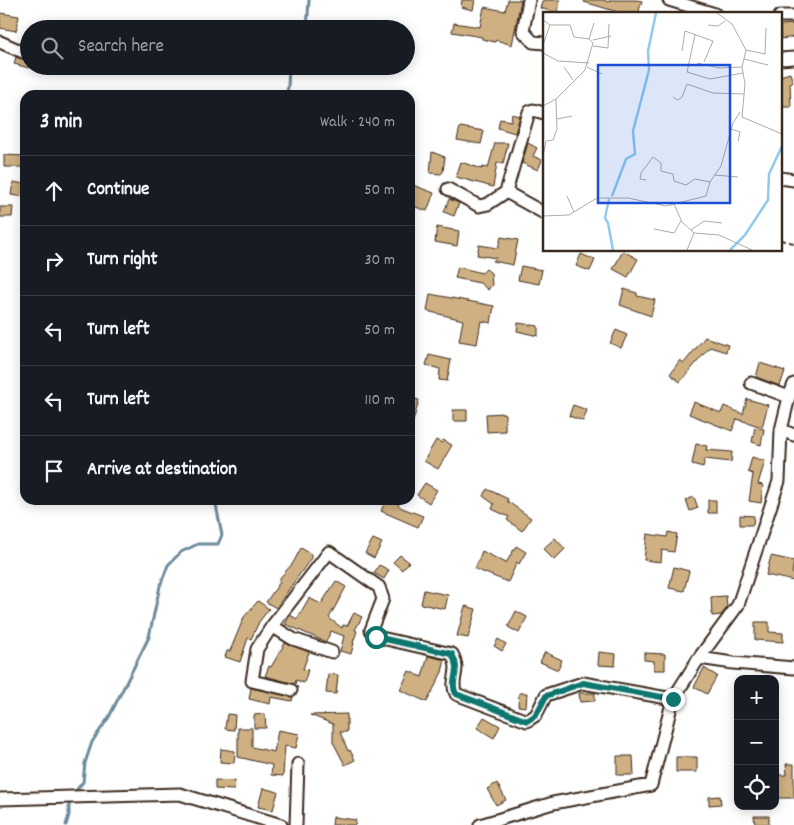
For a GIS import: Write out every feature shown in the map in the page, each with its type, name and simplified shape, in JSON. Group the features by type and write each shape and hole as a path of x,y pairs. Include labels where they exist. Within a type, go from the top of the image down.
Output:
{"street":[{"path":"529,0 523,31 533,42 543,43"},
{"path":"668,0 708,12"},
{"path":"0,42 20,51"},
{"path":"448,189 479,206 488,204 506,192 529,112 533,110 543,113"},
{"path":"506,192 543,212"},
{"path":"751,383 788,397"},
{"path":"480,825 553,803 651,786 673,699 699,658 738,605 779,481 781,430 788,397 794,384"},
{"path":"781,430 794,436"},
{"path":"291,690 252,681 257,649 272,626 329,552 379,587 383,599 371,630 376,637 452,654 458,664 453,689 456,694 527,721 536,715 546,696 583,683 673,699"},
{"path":"272,626 293,639 332,652"},
{"path":"699,658 794,668"},
{"path":"296,825 298,764"},
{"path":"0,799 180,794 281,825"}],"building":[{"path":"462,0 475,0 473,10 461,7"},
{"path":"508,0 521,0 512,45 452,32 454,23 480,27 484,7 505,11"},
{"path":"543,0 560,0 557,12 540,8"},
{"path":"585,0 609,2 610,0 642,1 639,12 618,12 584,2"},
{"path":"0,13 19,16 16,31 0,28"},
{"path":"794,24 794,37 782,39 782,25"},
{"path":"16,57 20,58 20,66 14,64"},
{"path":"790,73 793,82 790,83 791,107 782,107 782,75"},
{"path":"512,114 520,116 515,133 498,128 500,119 511,121"},
{"path":"460,127 484,131 481,144 457,140"},
{"path":"495,143 508,143 503,164 497,163 493,187 456,177 461,162 482,169 483,167 488,168"},
{"path":"528,143 537,148 533,156 542,160 538,170 522,163"},
{"path":"432,152 445,157 441,174 430,173"},
{"path":"4,155 20,156 20,167 4,167"},
{"path":"13,182 20,183 20,196 11,195"},
{"path":"415,186 434,193 427,211 415,207"},
{"path":"449,199 459,203 454,216 444,212"},
{"path":"0,207 13,207 12,217 0,217"},
{"path":"437,227 459,231 457,246 435,242"},
{"path":"501,237 518,240 513,265 493,261 496,258 477,255 479,245 498,248"},
{"path":"623,251 638,259 628,277 613,269"},
{"path":"581,254 595,260 590,271 576,266"},
{"path":"521,266 542,270 539,284 518,280"},
{"path":"458,267 482,273 486,269 491,273 492,285 488,290 480,283 455,278"},
{"path":"624,289 637,293 637,296 655,300 651,316 620,305"},
{"path":"430,294 494,306 491,323 481,321 477,344 459,341 463,320 427,311"},
{"path":"518,323 538,326 538,336 517,331"},
{"path":"616,330 627,335 621,348 610,343"},
{"path":"705,337 728,345 726,352 710,347 680,382 670,374 680,360 684,363"},
{"path":"429,355 451,360 447,381 439,380 440,369 426,365"},
{"path":"760,363 785,371 780,386 756,377"},
{"path":"415,399 419,400 415,414"},
{"path":"747,399 768,405 762,427 737,419 732,431 689,414 694,402 721,413 724,406 743,414"},
{"path":"573,405 587,410 583,421 569,416"},
{"path":"453,410 467,410 467,421 453,421"},
{"path":"505,413 505,431 487,432 486,414"},
{"path":"755,427 764,429 761,445 752,442"},
{"path":"436,440 442,443 443,440 452,445 438,469 424,461"},
{"path":"696,444 707,446 706,450 732,452 731,462 705,459 703,467 692,464"},
{"path":"752,457 765,461 758,484 763,485 761,503 749,501 753,474 748,472"},
{"path":"425,483 437,490 429,503 417,495"},
{"path":"487,489 508,499 507,501 531,518 522,531 507,520 509,517 492,509 494,504 483,496"},
{"path":"694,497 698,508 690,511 686,500"},
{"path":"708,500 716,500 716,513 708,513"},
{"path":"384,505 398,505 423,516 418,527 381,511"},
{"path":"740,515 754,516 753,525 740,525"},
{"path":"668,532 677,534 674,552 662,550 661,562 644,560 647,534 667,537"},
{"path":"555,538 565,549 554,560 543,549"},
{"path":"373,539 382,543 374,558 365,553"},
{"path":"516,546 526,552 519,564 517,562 508,582 475,569 482,551 506,563"},
{"path":"301,548 311,554 311,558 276,608 266,602 280,582 278,580 293,563"},
{"path":"400,555 409,562 402,570 393,562"},
{"path":"771,556 794,561 792,573 794,574 794,581 766,575"},
{"path":"379,565 389,570 384,579 374,573"},
{"path":"674,567 689,571 684,591 669,588"},
{"path":"336,581 346,587 329,618 342,628 343,625 347,626 354,613 362,617 355,630 357,631 351,654 340,651 344,636 331,631 326,642 285,624 290,615 297,619 309,598 321,604"},
{"path":"424,590 448,595 445,609 421,604"},
{"path":"726,596 727,608 721,615 712,616 711,597"},
{"path":"258,601 269,609 259,622 251,639 248,638 240,662 225,657 227,651 230,651 244,617"},
{"path":"465,606 476,609 468,638 457,636"},
{"path":"516,611 527,617 519,633 508,627"},
{"path":"755,622 769,622 769,632 783,633 783,642 755,640"},
{"path":"498,639 506,644 502,651 494,646"},
{"path":"285,643 309,652 303,669 308,670 304,683 296,680 295,684 265,676 269,666 271,667"},
{"path":"545,652 562,660 558,670 540,662"},
{"path":"599,652 616,654 615,666 598,665"},
{"path":"644,653 665,654 665,670 654,670 654,661 644,660"},
{"path":"428,656 445,660 442,672 427,702 400,690 409,671 422,677"},
{"path":"704,668 717,676 707,694 694,687"},
{"path":"328,674 338,675 336,694 326,693"},
{"path":"251,688 293,697 292,701 271,697 270,704 249,699"},
{"path":"519,693 527,693 526,707 518,706"},
{"path":"579,693 595,693 595,701 580,702"},
{"path":"227,714 235,715 234,730 225,729"},
{"path":"265,714 266,728 254,728 254,715"},
{"path":"347,714 347,732 340,732 348,751 350,750 355,760 345,765 333,742 333,724 310,715"},
{"path":"484,717 500,726 494,738 477,728"},
{"path":"238,728 252,728 252,747 274,752 278,730 299,734 296,748 285,746 283,776 271,775 272,765 238,757"},
{"path":"221,749 235,751 234,763 220,762"},
{"path":"617,756 633,756 634,775 617,775"},
{"path":"676,757 697,757 697,772 676,772"},
{"path":"786,764 794,764 794,798 779,798 779,775 787,775"},
{"path":"215,780 235,781 234,790 215,789"},
{"path":"497,783 506,800 496,805 487,789"},
{"path":"263,788 278,792 273,810 258,807"},
{"path":"720,796 721,804 709,805 709,797"},
{"path":"754,816 769,816 769,824 755,824"},
{"path":"333,817 356,820 355,825 332,825"}],"waterway":[{"path":"308,20 309,0"},
{"path":"287,90 289,75"},
{"path":"73,794 83,782 85,763 92,742 109,717 149,637 160,586 168,565 181,552 198,544 218,544 222,535 216,505"},
{"path":"66,825 69,815 69,799"}],"route":[{"path":"376,637 452,654 458,664 453,689 456,694 527,721 536,715 546,696 583,683 673,699"}]}
